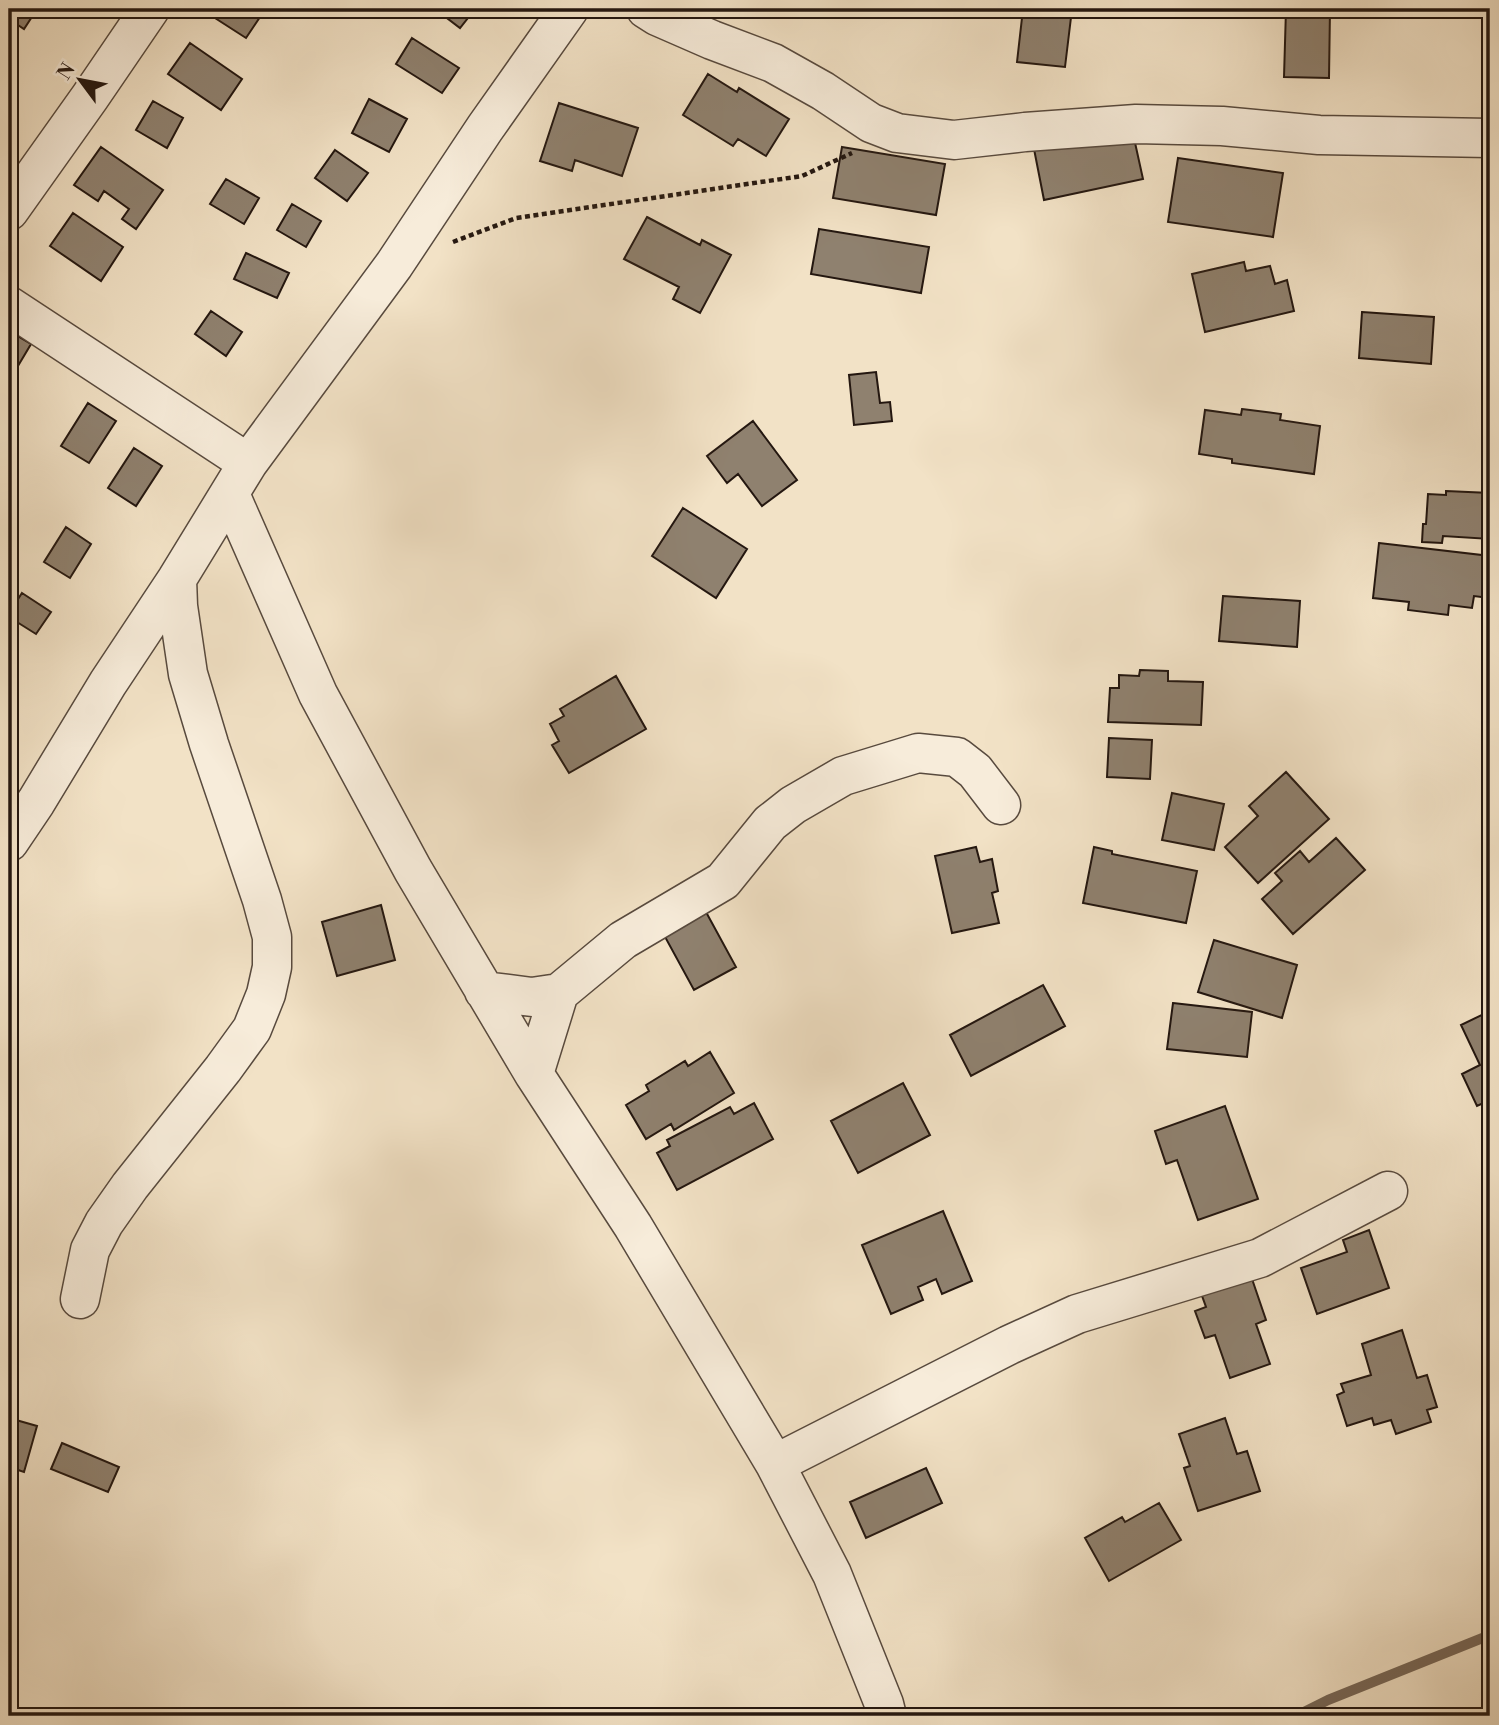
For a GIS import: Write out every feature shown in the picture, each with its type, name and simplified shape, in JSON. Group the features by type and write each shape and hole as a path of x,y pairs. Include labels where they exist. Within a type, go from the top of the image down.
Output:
{"street":[{"path":"9,211 150,9"},
{"path":"9,842 239,479 394,265 485,128 569,9"},
{"path":"646,9 712,40 773,63 872,123 897,133 954,140 1136,124 1222,126 1320,135 1490,138"},
{"path":"9,306 239,479 318,694 413,870 484,991 534,1074 633,1226 775,1464 832,1574 887,1716"},
{"path":"80,1299 90,1250 104,1223 252,1029 266,994 272,967 272,937 262,900 188,674 178,606 177,579"},
{"path":"484,991 532,998 559,993 623,940 723,881 770,823 793,804 843,776 918,753 957,757 975,771 1001,805"},
{"path":"534,1074 559,993"},
{"path":"775,1464 1009,1345 1077,1314 1260,1258 1388,1191"}],"path":[{"path":"394,265 516,218 802,176 897,133"}],"building":[{"path":"9,9 37,9 24,29 9,19"},
{"path":"221,9 247,9 260,17 246,38 215,18"},
{"path":"435,9 475,9 460,28"},
{"path":"1023,9 1072,9 1065,67 1017,62"},
{"path":"1286,9 1330,9 1329,78 1284,77"},
{"path":"412,38 459,68 442,93 396,64"},
{"path":"190,43 242,79 221,110 168,74"},
{"path":"708,74 737,92 739,88 789,119 766,156 738,139 733,146 683,115"},
{"path":"369,99 407,119 389,152 352,133"},
{"path":"153,101 183,118 167,148 136,130"},
{"path":"559,103 638,128 622,176 575,160 572,171 540,161"},
{"path":"1132,129 1143,179 1044,200 1034,149"},
{"path":"101,147 163,190 136,229 122,219 129,209 104,191 98,201 74,185"},
{"path":"842,147 945,164 936,215 833,198"},
{"path":"335,150 368,173 347,201 315,178"},
{"path":"1178,158 1283,173 1273,237 1168,222"},
{"path":"226,179 259,198 244,224 210,204"},
{"path":"292,204 321,221 306,247 277,230"},
{"path":"73,213 123,247 101,281 50,246"},
{"path":"647,217 700,245 702,240 731,255 700,313 673,299 679,287 624,259"},
{"path":"819,229 929,247 921,293 811,274"},
{"path":"246,253 289,273 277,298 234,279"},
{"path":"1244,262 1246,271 1270,266 1275,284 1287,280 1294,311 1205,332 1192,274"},
{"path":"211,311 242,332 226,356 195,334"},
{"path":"1362,312 1434,317 1431,364 1359,358"},
{"path":"9,331 31,344 15,371 9,368"},
{"path":"876,372 880,403 890,402 892,421 854,425 849,375"},
{"path":"88,403 116,421 89,463 61,446"},
{"path":"1242,409 1281,414 1280,420 1320,426 1314,474 1232,463 1232,459 1199,454 1205,410 1241,415"},
{"path":"753,421 797,480 762,506 738,474 727,483 707,456"},
{"path":"134,448 162,466 136,506 108,488"},
{"path":"1446,491 1490,493 1490,539 1443,536 1442,543 1422,542 1428,494 1446,495"},
{"path":"683,508 747,549 716,598 652,556"},
{"path":"66,527 91,544 70,578 44,562"},
{"path":"1379,543 1490,556 1490,598 1474,596 1472,608 1449,605 1448,615 1408,610 1409,602 1373,598"},
{"path":"22,593 51,612 36,634 9,617"},
{"path":"1223,596 1300,601 1297,647 1219,641"},
{"path":"1140,670 1168,671 1168,681 1203,682 1201,725 1108,722 1110,688 1119,688 1119,675 1139,676"},
{"path":"616,676 646,729 569,773 552,745 559,741 550,724 564,716 560,709"},
{"path":"1109,738 1152,740 1150,779 1107,777"},
{"path":"1286,772 1329,819 1258,883 1225,847 1258,816 1249,806"},
{"path":"1172,793 1224,804 1214,850 1162,840"},
{"path":"1336,838 1365,870 1293,934 1262,899 1282,881 1275,873 1300,851 1309,862"},
{"path":"976,847 980,862 992,859 998,891 992,893 999,923 952,933 935,856"},
{"path":"1094,847 1112,851 1112,854 1197,871 1186,923 1083,903"},
{"path":"381,905 395,960 337,976 322,922"},
{"path":"706,912 736,967 694,990 664,935"},
{"path":"1214,940 1297,965 1282,1018 1198,992"},
{"path":"1043,985 1065,1026 971,1076 950,1035"},
{"path":"1173,1003 1252,1012 1247,1057 1167,1049"},
{"path":"1490,1011 1490,1100 1477,1106 1462,1074 1480,1065 1461,1025"},
{"path":"710,1052 734,1093 674,1130 671,1124 646,1139 626,1105 649,1091 646,1085 685,1061 688,1066"},
{"path":"903,1083 930,1135 858,1173 831,1121"},
{"path":"754,1103 773,1139 677,1190 657,1153 670,1146 667,1140 730,1107 734,1114"},
{"path":"1225,1106 1258,1199 1198,1220 1177,1160 1166,1164 1155,1131"},
{"path":"943,1211 972,1281 942,1294 936,1279 918,1287 923,1300 891,1314 862,1245"},
{"path":"1369,1230 1389,1288 1317,1314 1301,1268 1347,1252 1343,1240"},
{"path":"1251,1276 1266,1320 1256,1324 1270,1364 1230,1378 1215,1335 1205,1338 1195,1311 1206,1307 1201,1293"},
{"path":"1402,1330 1417,1378 1427,1375 1437,1407 1427,1410 1431,1422 1396,1434 1391,1420 1374,1425 1372,1418 1347,1426 1337,1395 1344,1392 1341,1384 1371,1375 1362,1344"},
{"path":"9,1418 37,1426 24,1472 9,1467"},
{"path":"1225,1418 1237,1454 1247,1451 1260,1491 1198,1511 1184,1468 1190,1466 1179,1434"},
{"path":"62,1443 119,1467 108,1492 51,1469"},
{"path":"926,1468 942,1503 866,1538 850,1502"},
{"path":"1159,1503 1181,1540 1109,1581 1085,1538 1122,1517 1125,1522"}],"waterway":[{"path":"1296,1716 1328,1700 1490,1635"}]}
